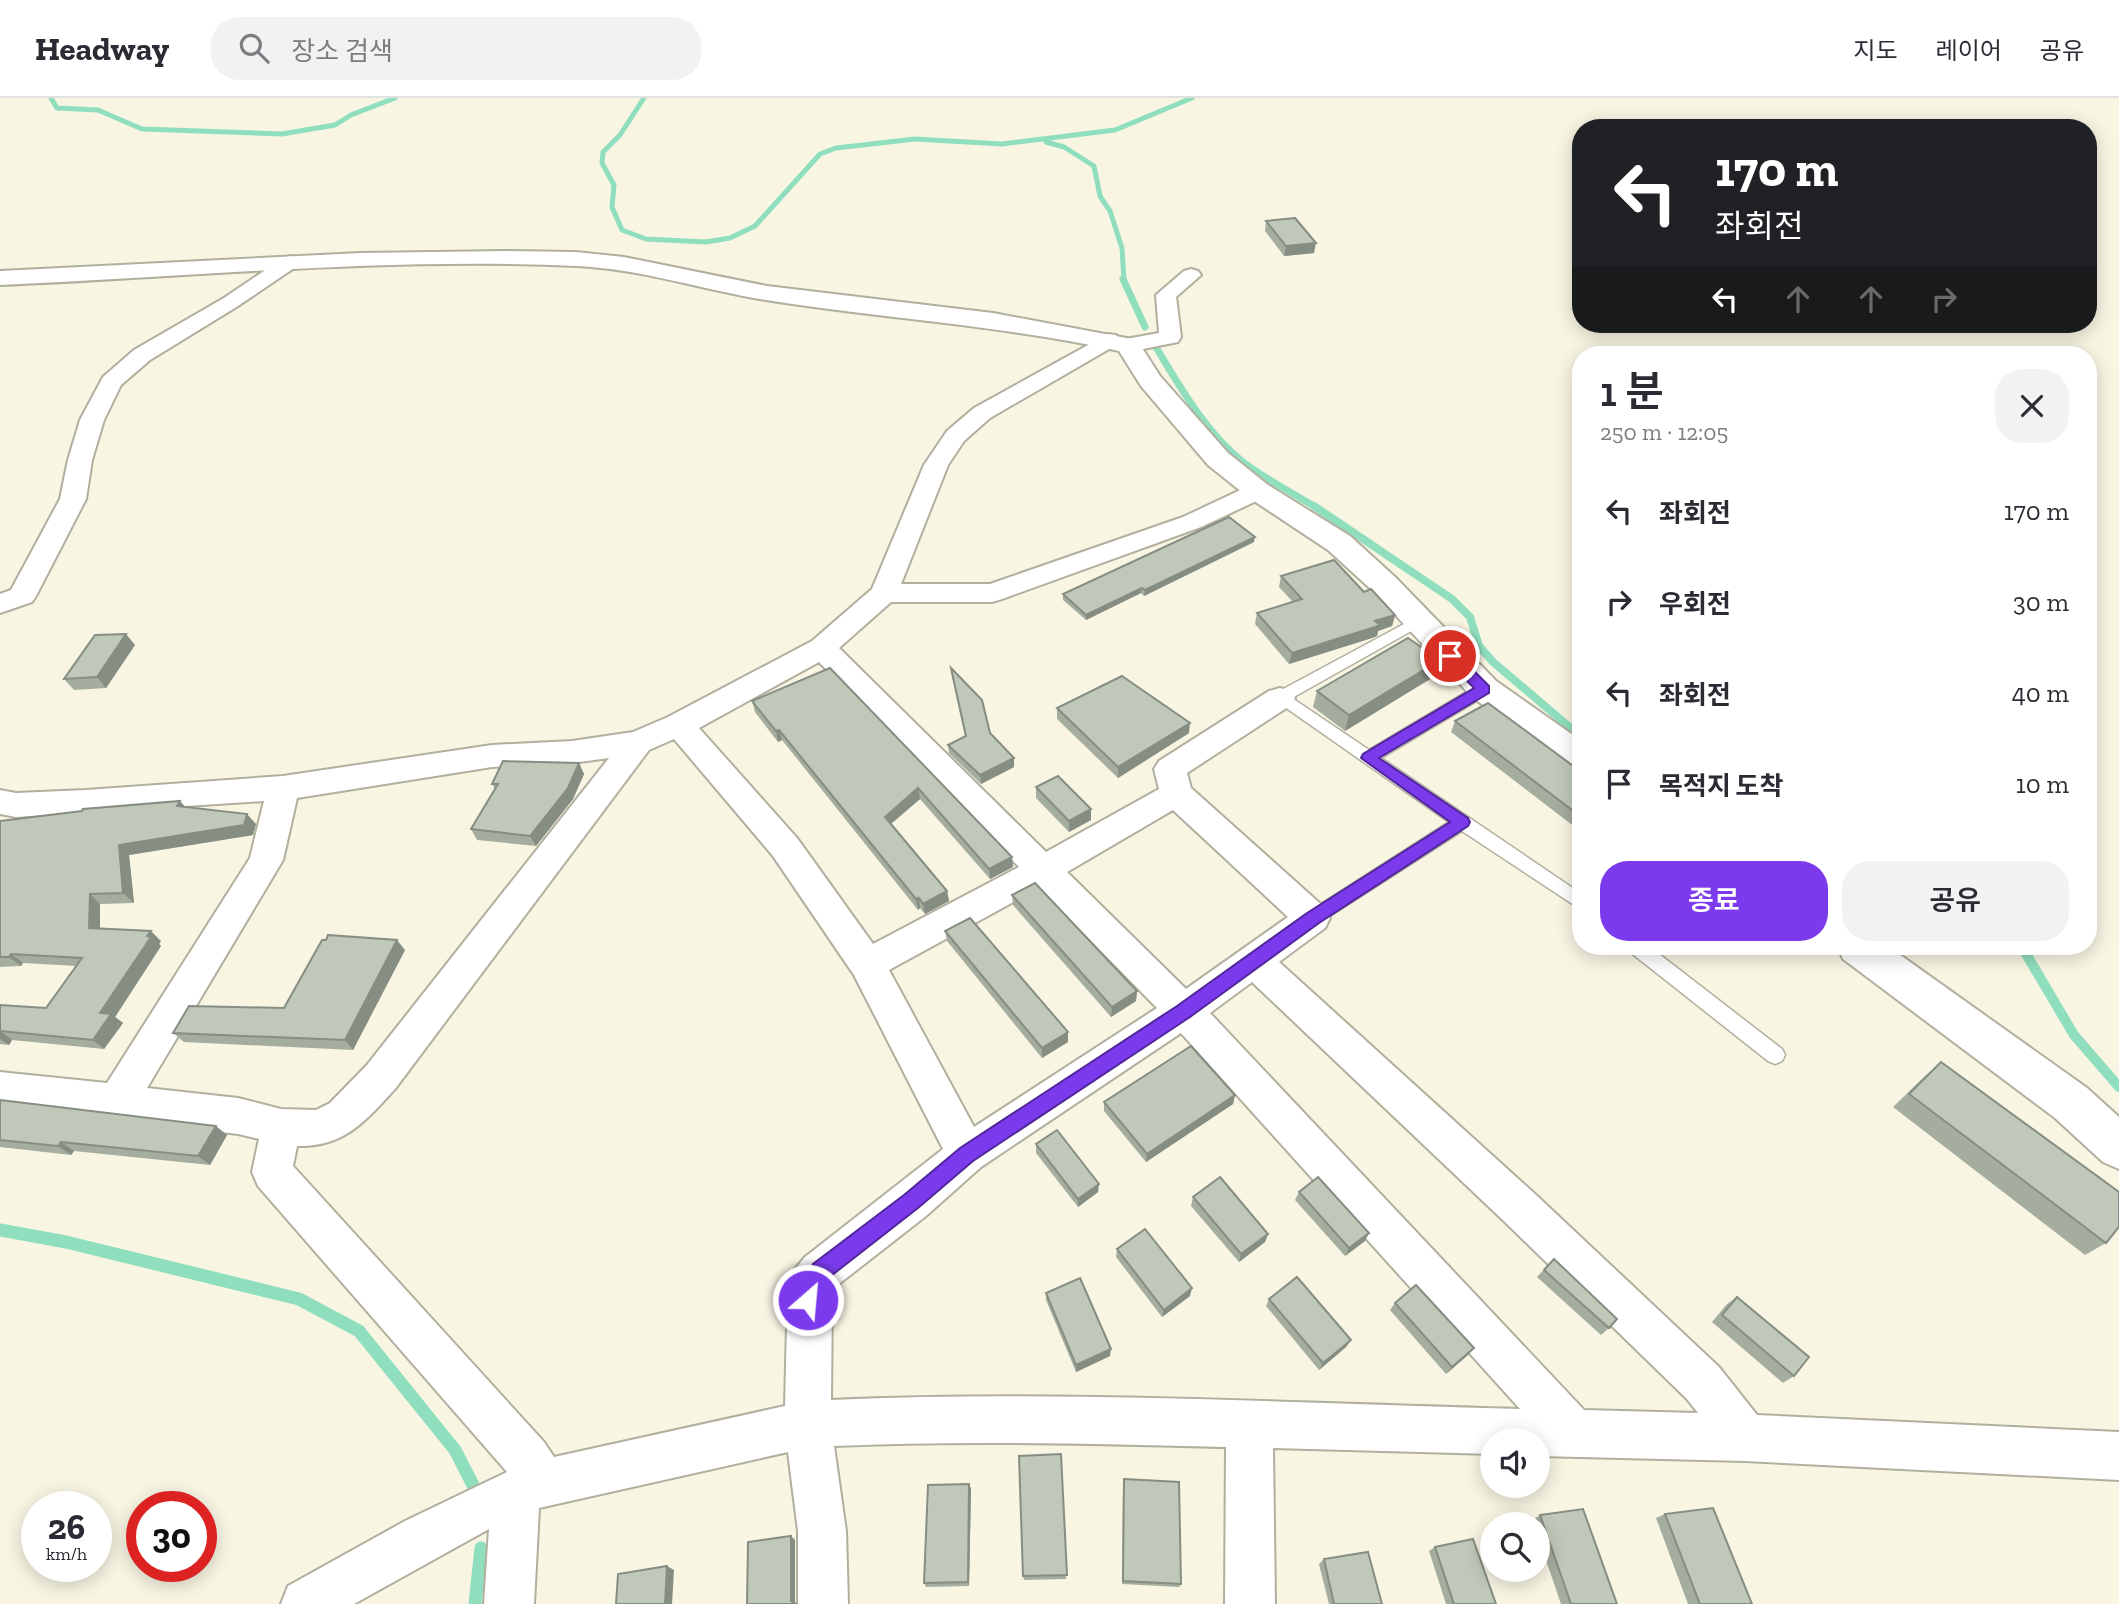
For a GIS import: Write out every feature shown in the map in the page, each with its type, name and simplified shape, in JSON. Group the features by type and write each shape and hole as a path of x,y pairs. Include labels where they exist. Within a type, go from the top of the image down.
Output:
{"street":[{"path":"0,278 290,262 578,259 629,265 765,292 889,306 1118,342 1170,337 1166,295 1191,275"},
{"path":"0,627 11,600 74,499 80,460 92,420 111,382 142,355 231,302 290,262"},
{"path":"1118,342 1218,459 1258,491 1339,543 1384,584 1417,622 1484,689 1572,752"},
{"path":"0,802 16,805 86,802 283,788 492,756 572,752 638,742 679,725 822,648 884,593 936,464 955,436 982,414 1118,342"},
{"path":"884,593 992,593 1192,522 1258,491"},
{"path":"822,648 1041,871 1184,1011 1573,1433"},
{"path":"823,1604 822,1531 808,1424 810,1284 820,1272 911,1202 967,1154 1184,1011 1313,918 1176,794 1170,769 1280,698"},
{"path":"679,725 785,847 867,964 967,1154"},
{"path":"0,1089 238,1115 281,1127 318,1128 344,1116 381,1077 638,742"},
{"path":"117,1102 266,860 283,788"},
{"path":"867,964 1041,871 1176,794"},
{"path":"1869,955 2071,1103 2119,1147"},
{"path":"1254,962 1521,1209 1703,1383 1745,1438"},
{"path":"281,1127 272,1172 527,1459 530,1488 509,1604"},
{"path":"306,1604 459,1517 530,1488 808,1424 1036,1419 1249,1424 1745,1438 2119,1456"},
{"path":"1249,1424 1250,1604"}],"lane":[{"path":"1417,622 1280,698 1572,894"},
{"path":"1368,758 1484,689"},
{"path":"1313,918 1462,822"},
{"path":"1647,955 1775,1055"}],"building":[{"path":"1295,218 1316,243 1286,246 1266,221"},
{"path":"1229,517 1255,537 1086,615 1063,594"},
{"path":"1334,560 1364,592 1371,589 1395,615 1375,621 1380,625 1375,627 1292,653 1257,613 1302,599 1281,576"},
{"path":"126,634 97,677 64,679 95,635"},
{"path":"1408,638 1440,660 1349,715 1317,691"},
{"path":"830,668 1012,857 989,869 918,788 885,817 947,891 923,904 919,898 916,899 779,730 776,731 752,701"},
{"path":"951,668 982,700 990,733 1014,758 980,775 948,745 966,736"},
{"path":"1122,676 1190,723 1118,767 1057,708"},
{"path":"1488,703 1572,765 1572,810 1455,721"},
{"path":"503,761 579,763 568,788 530,836 471,829 498,784 492,784"},
{"path":"1058,776 1091,809 1069,821 1036,787"},
{"path":"180,801 177,806 247,814 244,825 119,845 123,893 90,894 89,928 151,931 147,936 151,937 100,1013 111,1014 93,1040 0,1031 0,1005 46,1008 82,958 11,954 9,957 0,957 0,821 83,809"},
{"path":"1035,883 1137,991 1112,1007 1012,895"},
{"path":"970,918 1068,1032 1042,1048 945,931"},
{"path":"328,935 397,940 345,1040 173,1033 189,1006 284,1008 322,940 326,940"},
{"path":"1191,1046 1235,1095 1147,1154 1104,1102"},
{"path":"1941,1062 2119,1192 2119,1227 2106,1243 1909,1094"},
{"path":"0,1100 216,1126 198,1156 61,1142 58,1146 0,1140"},
{"path":"1057,1130 1099,1184 1078,1199 1036,1144"},
{"path":"1220,1177 1268,1234 1241,1254 1193,1197"},
{"path":"1318,1177 1369,1233 1349,1248 1299,1192"},
{"path":"1145,1229 1192,1288 1164,1310 1117,1249"},
{"path":"1554,1259 1617,1319 1609,1328 1544,1270"},
{"path":"1297,1277 1351,1340 1323,1363 1269,1299"},
{"path":"1080,1278 1111,1349 1076,1365 1046,1293"},
{"path":"1416,1285 1474,1348 1452,1367 1395,1303"},
{"path":"1737,1297 1809,1357 1794,1376 1722,1315"},
{"path":"1061,1454 1067,1575 1023,1576 1019,1456"},
{"path":"1124,1479 1179,1482 1181,1584 1123,1581"},
{"path":"969,1484 968,1582 924,1583 928,1485"},
{"path":"1713,1508 1752,1604 1700,1604 1665,1514"},
{"path":"1583,1509 1617,1604 1571,1604 1550,1544 1550,1514"},
{"path":"791,1536 791,1601 796,1604 747,1604 748,1542"},
{"path":"1473,1539 1480,1559 1480,1582 1488,1582 1496,1604 1454,1604 1435,1547"},
{"path":"1368,1552 1382,1604 1334,1604 1324,1559"},
{"path":"667,1566 665,1604 616,1604 618,1574"}],"waterway":[{"path":"51,98 57,108 98,110 142,129 282,134 335,125 351,115 395,98"},
{"path":"644,98 620,135 603,152 602,163 614,185 612,207 622,230 646,239 706,242 730,238 755,226 820,154 836,148 915,139 1002,144 1115,130 1192,98"},
{"path":"1046,142 1064,147 1094,166 1100,196 1110,211 1122,248 1124,280"},
{"path":"1123,279 1145,327"},
{"path":"1154,344 1194,407 1229,450 1260,474 1317,508"},
{"path":"1317,508 1452,599 1470,617 1479,646 1493,662 1572,729"},
{"path":"2027,955 2074,1035 2119,1087"},
{"path":"0,1230 66,1242 299,1299 359,1331 455,1450 475,1489"},
{"path":"475,1604 481,1548"}],"route":[{"path":"808,1300 810,1284 820,1272 911,1202 967,1154 1184,1011 1313,918 1462,822 1368,758 1484,689 1450,656"}]}
